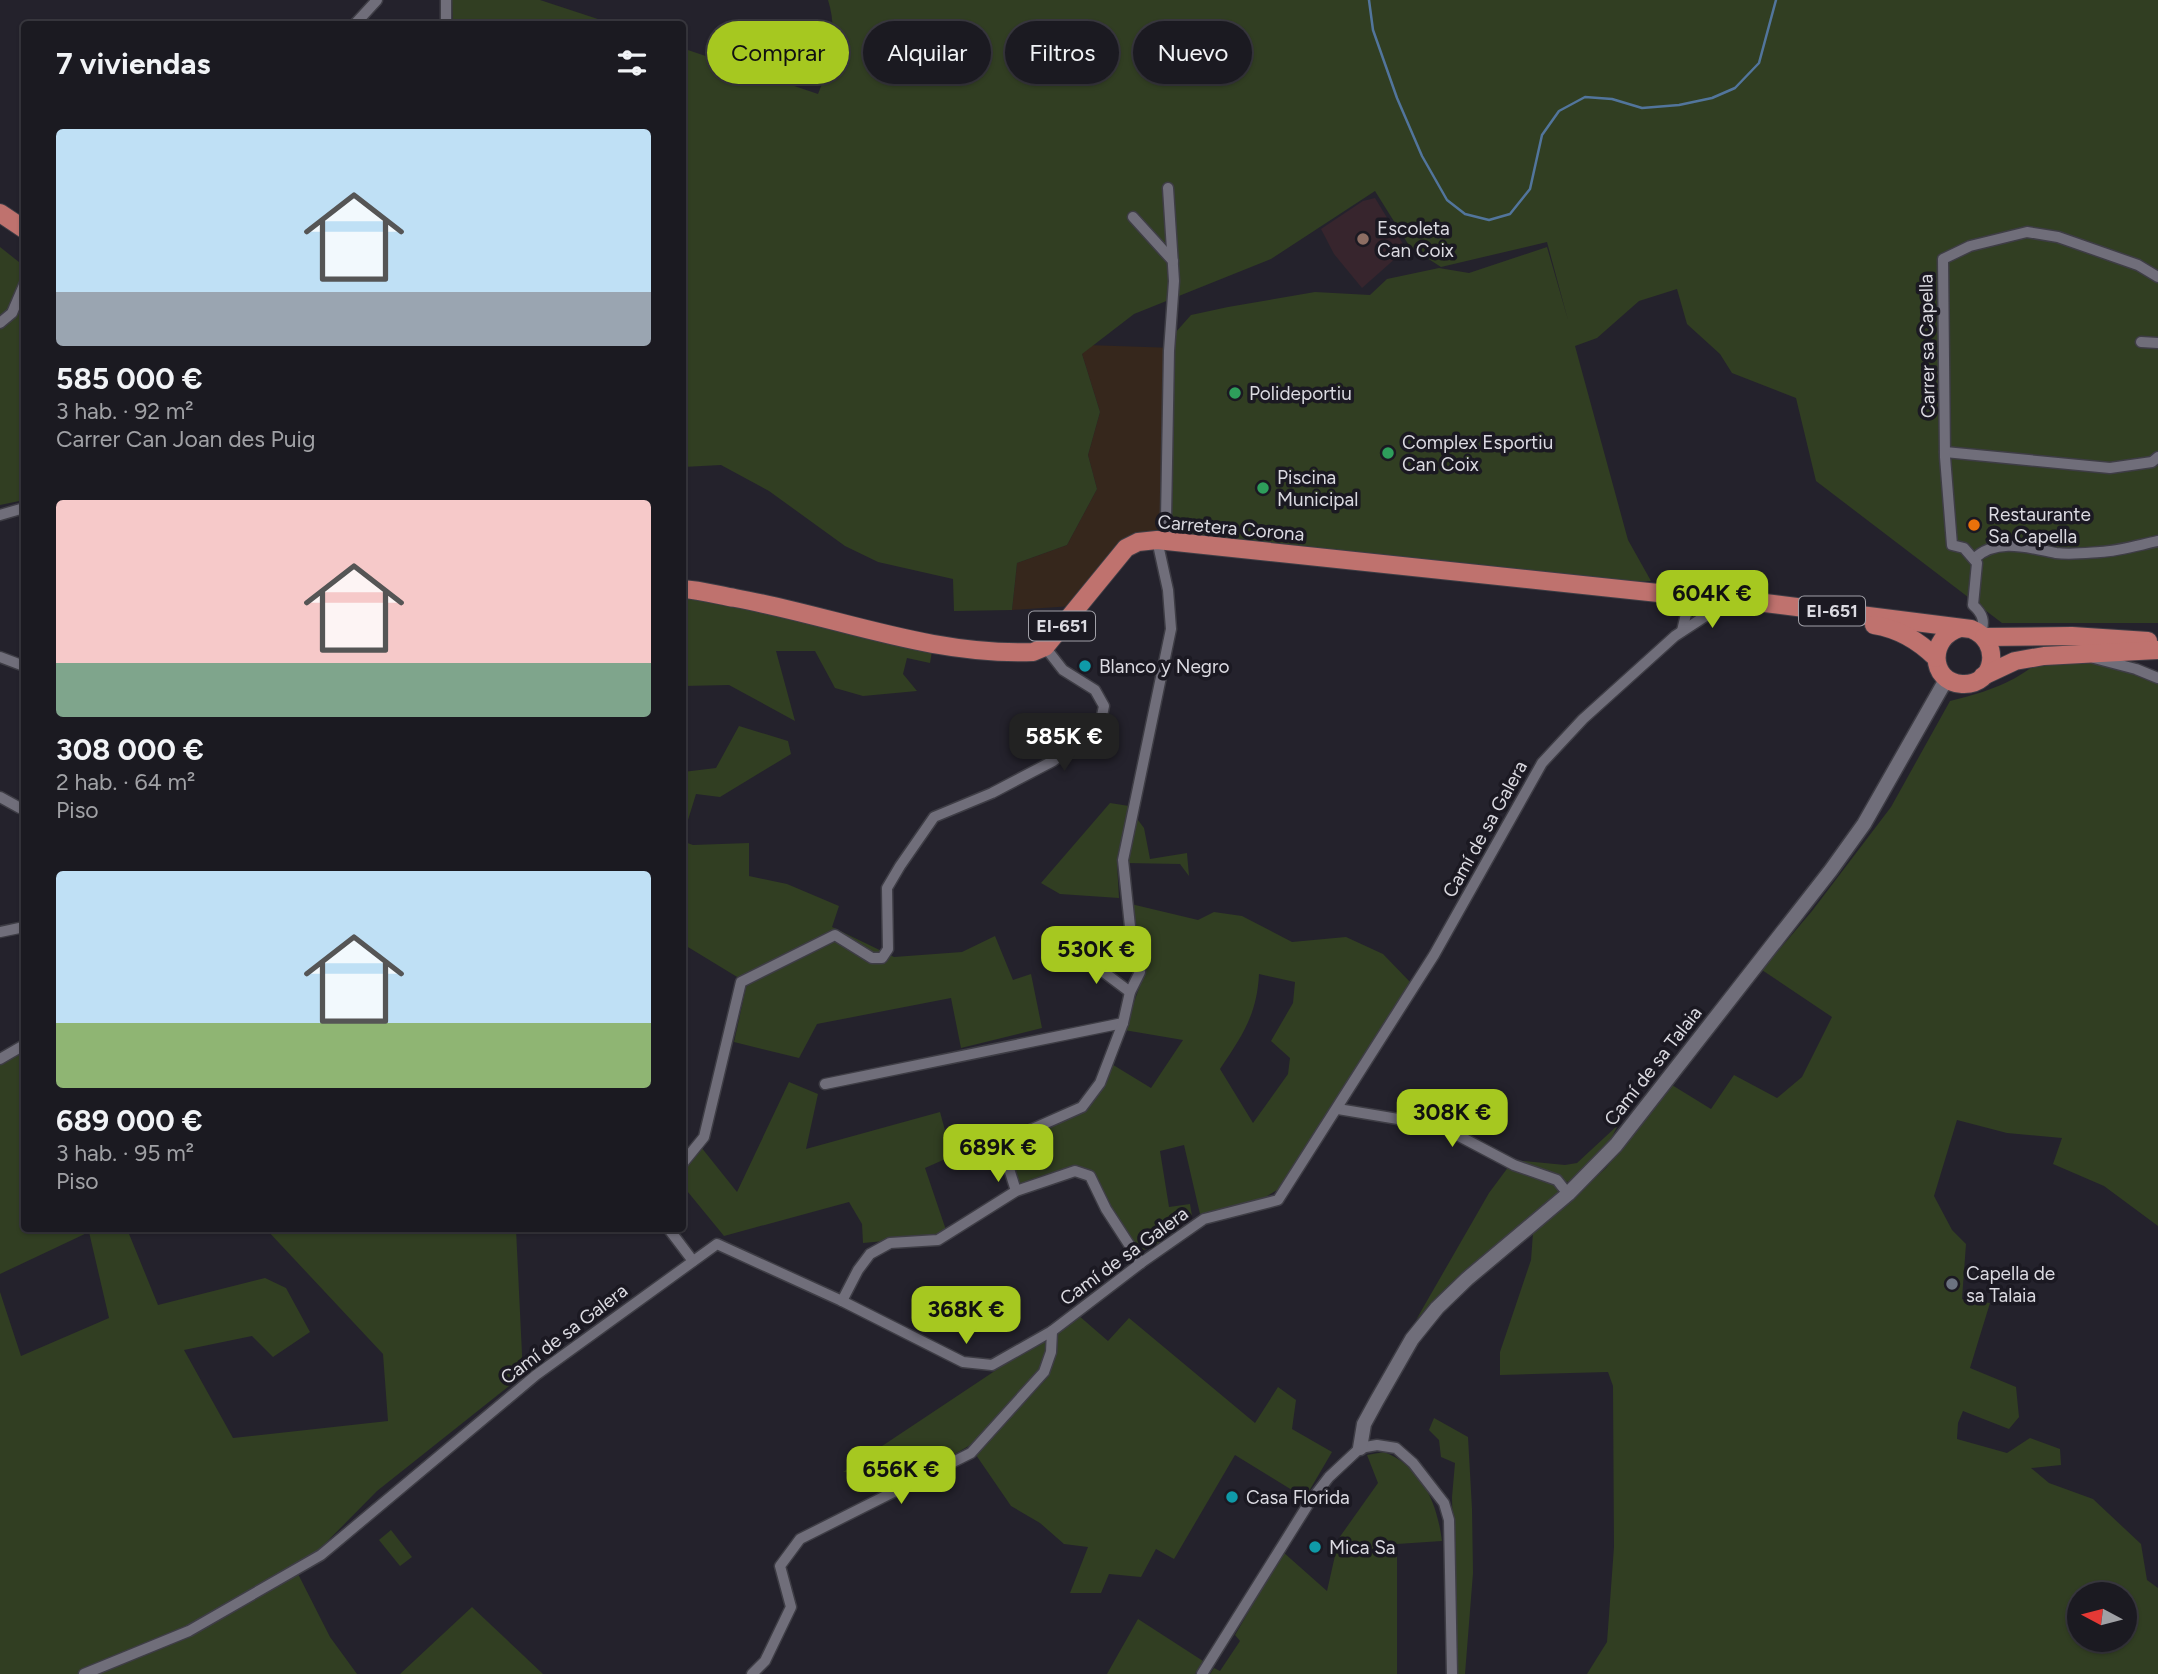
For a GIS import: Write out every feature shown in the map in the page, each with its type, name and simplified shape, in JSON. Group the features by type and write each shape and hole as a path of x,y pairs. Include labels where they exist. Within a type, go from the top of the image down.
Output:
{"main road":[{"path":"0,213 21,227"},
{"name":"Carretera Corona","path":"1045,647 1126,548 1138,542 1163,540 1732,599 1959,628"},
{"name":"EI-651","path":"686,590 773,605 886,635 948,648 1020,653 1045,647"},
{"name":"Carretera Corona","path":"1697,597 1724,604 1885,627 1915,639 1936,658"},
{"path":"1936,658 1942,639 1959,628"},
{"name":"EI-651","path":"1959,628 1971,629 1982,635 2072,636 2158,642"},
{"path":"1982,635 1992,653 1990,666 1983,676"},
{"path":"1947,678 1962,684 1973,682 2015,661 2044,656 2158,650"},
{"name":"EI-651","path":"1936,658 1939,669 1947,678"}],"street":[{"path":"358,21 377,0"},
{"path":"446,0 446,21"},
{"path":"1016,1191 1001,1143 1082,1107 1100,1083 1123,1023 1130,992 1140,972 1131,936 1123,860 1171,629 1163,540 1166,519 1169,351 1173,321 1173,261 1168,188"},
{"path":"1133,216 1173,261"},
{"name":"Carrer sa Capella","path":"1974,559 1964,548 1952,545 1945,452 1943,259 1970,246 2027,232 2058,236 2138,265 2158,277"},
{"path":"0,323 12,313 21,292"},
{"path":"2141,342 2158,343"},
{"path":"1945,452 2110,468 2152,462 2158,457"},
{"path":"0,515 21,509"},
{"path":"1982,635 1983,621 1980,612 1973,605 1977,563 1974,559 1987,549 1999,547 2040,549 2058,553 2104,552 2158,541"},
{"path":"1697,597 1698,620"},
{"path":"1682,631 1697,597"},
{"name":"Camí de sa Galera","path":"84,1674 189,1631 321,1555 536,1375 717,1244 842,1301 963,1362 992,1365 1052,1331 1204,1219 1278,1200 1434,956 1542,763 1583,719 1682,631 1724,604"},
{"path":"686,1159 704,1137 741,982 835,935 872,958 882,958 888,949 887,888 933,817 992,793 1053,761 1100,725 1104,706 1095,690 1063,670 1045,647"},
{"path":"2078,654 2136,669 2158,678"},
{"path":"0,657 21,665"},
{"name":"Camí de sa Talaia","path":"1360,1448 1364,1424 1412,1339 1437,1308 1467,1279 1568,1194 1616,1145 1864,824 1947,678"},
{"path":"0,797 21,808"},
{"path":"0,932 21,928"},
{"path":"1081,955 1130,992"},
{"path":"825,1084 1123,1023"},
{"path":"0,1059 21,1047"},
{"path":"1338,1109 1440,1126 1514,1165 1557,1180 1568,1194"},
{"path":"842,1301 858,1270 870,1254 890,1243 938,1240 1016,1191 1075,1171 1090,1176 1106,1209 1141,1263"},
{"path":"671,1232 693,1261"},
{"path":"752,1674 765,1661 791,1607 780,1566 800,1539 971,1453 1044,1372 1051,1352 1052,1331"},
{"path":"1202,1674 1309,1503 1329,1477 1360,1448 1377,1445 1396,1448 1413,1463 1444,1503 1449,1520 1452,1674"},
{"path":"765,1661 768,1674"}],"shaded area":[{"name":"Escoleta Can Coix","path":"1375,198 1406,249 1362,288 1334,254 1321,229 1363,201"},
{"path":"1087,345 1175,348 1171,528 1165,550 1144,550 1121,559 1089,605 1012,610 1017,563 1067,545 1097,489 1088,455 1100,412 1082,354"}],"green space":[{"path":"452,0 540,0 604,21 453,21"},
{"path":"828,0 2158,0 2158,623 2002,623 1816,481 1796,398 1732,373 1720,354 1687,324 1677,289 1639,301 1597,338 1575,346 1628,540 1651,581 1623,582 1177,535 1171,528 1175,333 1191,315 1315,292 1370,295 1387,279 1439,268 1469,273 1547,247 1568,320 1547,242 1441,267 1410,247 1375,191 1271,259 1134,314 1082,354 1100,412 1088,455 1097,489 1067,545 1017,563 1012,610 954,611 953,579 878,562 845,546 769,491 721,465 686,467 686,49 707,56 707,84 788,84 818,94 821,84 849,84 849,21 832,21"},
{"path":"0,247 21,264 21,501 0,505"},
{"path":"686,595 932,651 930,663 907,658 903,674 917,691 863,696 835,688 815,651 776,651 795,721 729,685 686,686"},
{"path":"2084,656 2158,678 2158,1226 2104,1186 2053,1164 2062,1138 2007,1133 1957,1120 1934,1196 1952,1230 1966,1244 1962,1299 1990,1303 1970,1368 2016,1387 2019,1417 2009,1429 1963,1411 1958,1423 1957,1439 2007,1453 2030,1438 2060,1449 2061,1465 2031,1468 2049,1483 2093,1499 2141,1544 2147,1580 2158,1588 2158,1674 1587,1674 1607,1642 1614,1547 1613,1386 1608,1372 1500,1375 1500,1352 1531,1260 1533,1233 1606,1168 1672,1085 1711,1109 1734,1075 1777,1098 1802,1077 1832,1017 1762,970 1812,911 1891,807 1950,701 2000,685 2044,657"},
{"path":"739,726 788,741 791,754 720,797 696,794 686,826 686,772 716,768"},
{"path":"1110,803 1129,806 1117,863 1119,898 1060,894 1041,883"},
{"path":"1135,816 1144,828 1150,859 1187,853 1189,876 1180,864 1126,863"},
{"path":"686,842 693,845 749,843 749,876 787,884 839,906 832,927 894,957 962,952 995,936 1013,980 1031,974 1042,1028 961,1048 951,998 817,1024 799,1058 734,1042 747,983 686,946"},
{"path":"1131,904 1198,920 1214,912 1242,916 1292,942 1346,937 1383,954 1411,983 1282,1187 1264,1198 1200,1214 1184,1145 1160,1151 1169,1207 1190,1204 1192,1216 1152,1248 1138,1251 1109,1210 1091,1174 1075,1169 1021,1185 1016,1181 1006,1150 1008,1145 1079,1114 1097,1096 1110,1063 1151,1088 1183,1040 1124,1030 1142,980 1145,961","holes":["1259,974 1295,982 1293,1003 1271,1041 1290,1058 1288,1074 1253,1123 1220,1069 1252,1013"]},
{"path":"21,1050 21,1232 89,1232 0,1274 0,1060"},
{"path":"789,1082 818,1094 806,1149 940,1112 952,1156 925,1168 946,1230 939,1236 863,1243 862,1224 849,1202 724,1236 686,1190 686,1164 701,1147 737,1192"},
{"path":"1618,1125 1609,1143 1572,1181 1566,1182 1513,1160 1565,1165 1577,1163"},
{"path":"1509,1166 1554,1184 1561,1191 1442,1292 1416,1320 1489,1193"},
{"path":"89,1232 128,1232 158,1305 265,1278 286,1288 310,1332 273,1357 252,1336 184,1350 233,1438 388,1421 383,1354 269,1232 516,1232 523,1375 377,1491 297,1572 330,1637 357,1674 0,1674 0,1292 21,1356 109,1318"},
{"path":"1078,1315 1108,1341 1129,1318 1255,1423 1278,1387 1296,1400 1292,1429 1332,1452 1305,1498 1235,1455 1174,1559 1156,1549 1141,1577 1109,1574 1101,1593 1070,1593 1088,1547 1064,1544 1040,1523 1011,1506 976,1455 1047,1378 1054,1359 1055,1331"},
{"path":"1046,1337 1046,1353 1040,1370 972,1444 938,1464 902,1451 866,1473 843,1472"},
{"path":"1434,1418 1468,1437 1473,1573 1465,1674 1456,1674 1452,1497 1455,1463 1441,1457 1439,1440 1429,1430"},
{"path":"1384,1452 1418,1476 1436,1513 1442,1541 1397,1544 1397,1674 1210,1674 1214,1668 1220,1671 1240,1641 1235,1635 1283,1552 1327,1591 1339,1538 1378,1483 1367,1455"},
{"path":"391,1530 412,1557 400,1566 379,1540"},
{"path":"472,1607 543,1674 400,1674"},
{"path":"1138,1619 1203,1661 1195,1674 1107,1674"}],"waterway":[{"path":"1369,0 1373,30 1397,98 1422,156 1447,200 1465,214 1489,220 1510,214 1530,189 1542,135 1559,111 1585,97 1612,99 1642,108 1679,105 1712,98 1735,88 1759,63 1776,0"}],"place":[{"name":"Escoleta Can Coix","path":"1363,239"},
{"name":"Polideportiu","path":"1235,393"},
{"name":"Complex Esportiu Can Coix","path":"1388,453"},
{"name":"Piscina Municipal","path":"1263,488"},
{"name":"Restaurante Sa Capella","path":"1974,525"},
{"name":"Blanco y Negro","path":"1085,666"},
{"name":"Capella de sa Talaia","path":"1952,1284"},
{"name":"Casa Florida","path":"1232,1497"},
{"name":"Mica Sa","path":"1315,1547"}]}
